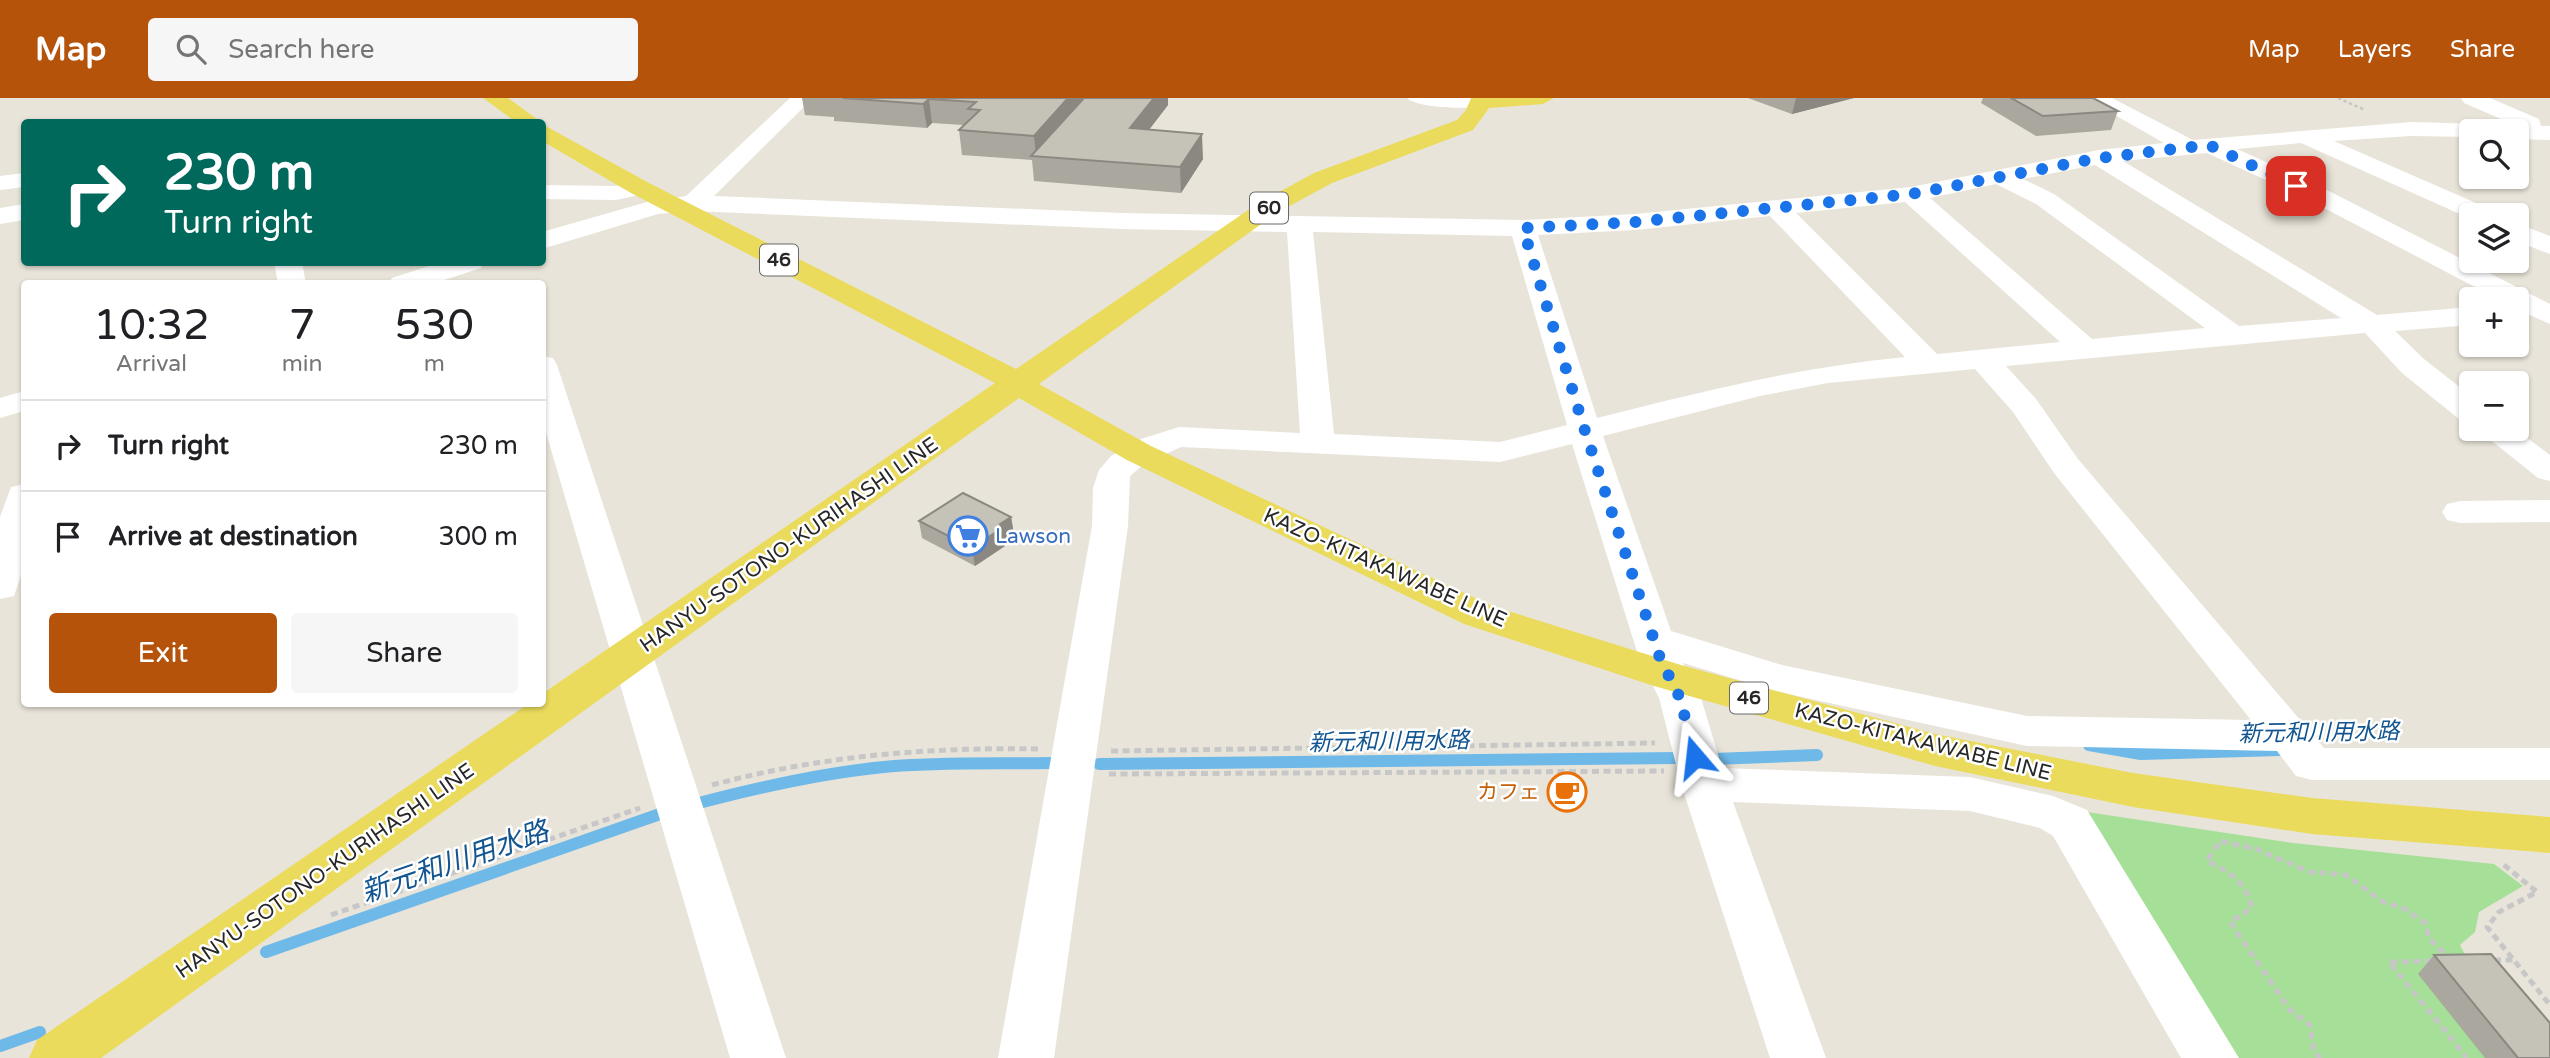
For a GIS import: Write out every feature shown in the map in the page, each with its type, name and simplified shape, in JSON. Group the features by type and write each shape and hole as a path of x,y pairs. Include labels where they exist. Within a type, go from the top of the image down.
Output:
{"main road":[{"path":"495,98 526,119"},
{"path":"1479,102 1543,98"},
{"name":"HANYU-SOTONO-KURIHASHI LINE","path":"57,1058 1245,223 1322,178 1407,144 1465,125 1477,112 1479,102"},
{"name":"KAZO-KITAKAWABE LINE","path":"547,137 640,188 682,204 712,225 1018,384 1068,415 1139,453 1478,615 1662,658 1935,750 2133,790 2312,816 2550,835"}],"street":[{"path":"682,204 802,98"},
{"path":"1418,98 1479,102"},
{"path":"2096,98 2199,146 2312,191 2536,311"},
{"path":"2472,98 2549,133"},
{"path":"546,240 682,204 1245,223 1523,228 1777,209 1911,194 2099,158 2304,135 2411,129 2549,133"},
{"path":"2304,135 2459,204"},
{"path":"2099,158 2373,325 2413,366 2459,402"},
{"path":"1998,176 2045,198 2233,335"},
{"path":"0,183 21,180"},
{"path":"546,192 616,193 640,188"},
{"path":"1911,194 2085,349"},
{"path":"712,225 752,207"},
{"path":"1777,209 1930,364"},
{"path":"0,216 21,212"},
{"path":"2529,221 2550,219"},
{"path":"1299,224 1307,290 1318,445"},
{"path":"1523,228 1585,431 1662,658 1680,698 1698,766 1798,1058"},
{"path":"2529,237 2550,246"},
{"path":"421,280 470,270"},
{"path":"1026,1058 1110,526 1113,474 1139,453 1167,439 1179,437 1500,452 1798,379 2233,335 2459,317"},
{"path":"1983,359 2025,406 2066,466 2312,764 2550,764"},
{"path":"546,378 758,1058"},
{"path":"0,408 21,402"},
{"path":"2510,441 2550,471"},
{"path":"0,587 21,506"},
{"path":"2460,512 2550,511"},
{"path":"1662,658 1779,678 2027,731 2297,746"},
{"path":"1698,766 1970,794 2053,814 2070,823 2211,1058"}],"path":[{"path":"1073,762 1698,766"},
{"path":"1073,762 1698,766"},
{"path":"2320,1058 2314,1053 2310,1025 2290,1010 2230,922 2252,908 2250,891 2230,871 2207,861 2220,841 2256,849 2310,872 2346,875 2383,902 2405,909 2425,923 2429,938 2451,961 2389,962 2467,1058"},
{"path":"2500,863 2537,891 2532,897 2497,909 2487,927 2550,1004"},
{"path":"2489,960 2514,960"}],"green space":[{"path":"2067,809 2293,843 2494,864 2523,886 2479,912 2475,932 2460,945 2475,973 2545,1058 2229,1058"}],"building":[{"path":"843,98 1068,98 1034,136 959,130 980,110 968,109 976,102 929,99 923,104"},
{"path":"1084,98 1154,98 1130,128 1202,134 1180,167 1031,156"},
{"path":"2011,98 2093,98 2118,111 2043,116"},
{"path":"963,493 1011,517 1000,524 1002,528 972,548 919,521"},
{"path":"2491,954 2550,1023 2550,1058 2518,1058 2434,955"}],"waterway":[{"name":"新元和川用水路","path":"2089,745 2141,754 2280,750"},
{"name":"新元和川用水路","path":"1713,759 1817,755"},
{"name":"新元和川用水路","path":"1099,764 1679,758"},
{"name":"新元和川用水路","path":"699,803 791,781 884,767 1051,763"},
{"name":"新元和川用水路","path":"266,952 660,814"},
{"name":"新元和川用水路","path":"0,1046 40,1032"}],"place":[{"name":"Lawson","path":"968,536"},
{"name":"カフェ","path":"1567,792"}],"route":[{"path":"1695,757 1680,698 1660,658 1585,431 1523,228 1635,222 1911,194 2099,158 2209,145 2296,186"}]}
